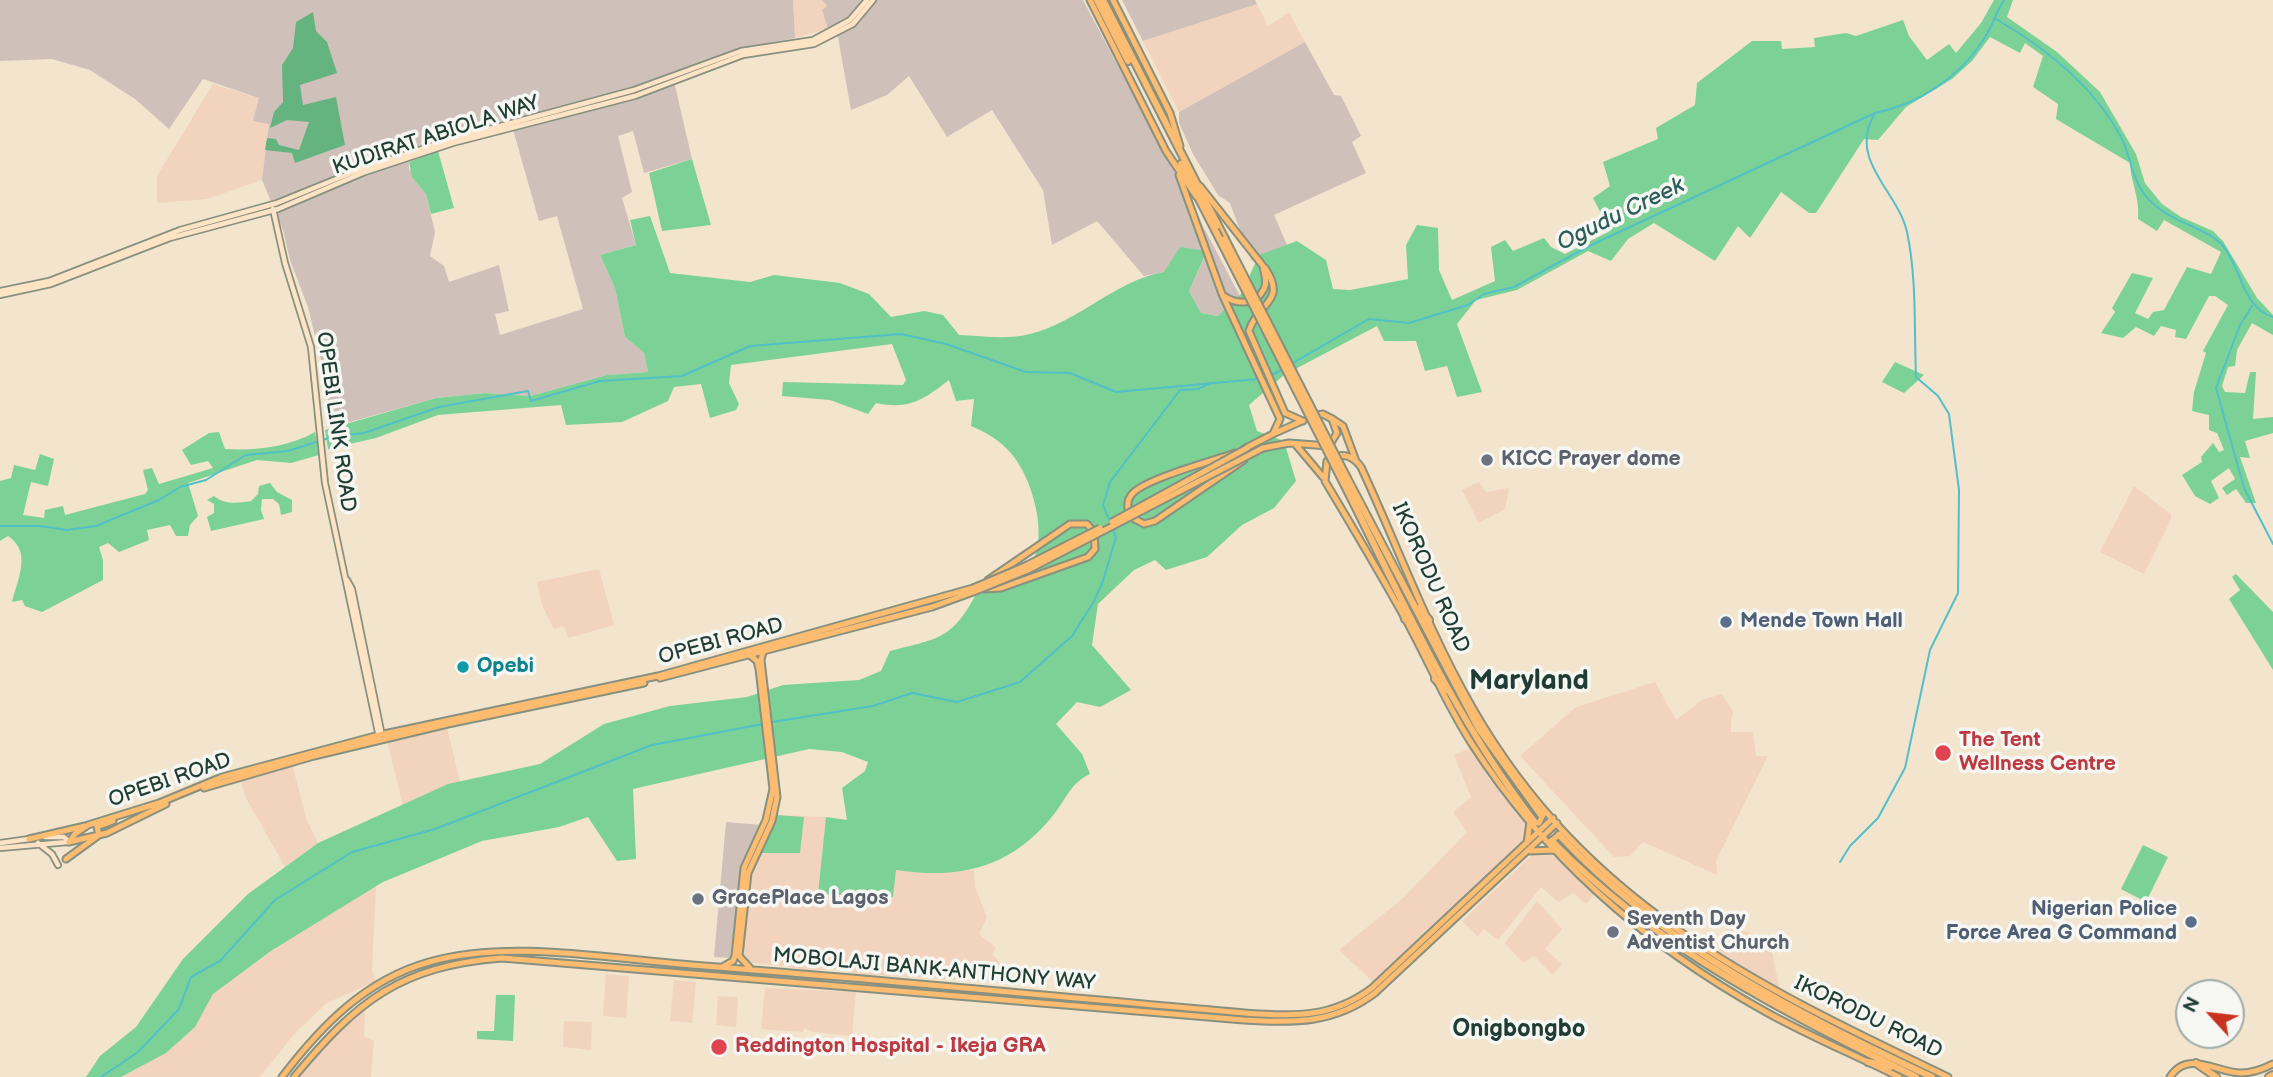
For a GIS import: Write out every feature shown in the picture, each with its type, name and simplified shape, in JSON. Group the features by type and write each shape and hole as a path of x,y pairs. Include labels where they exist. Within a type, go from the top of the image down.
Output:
{"highway":[{"name":"IKORODU ROAD","path":"1097,0 1196,196 1217,229"},
{"name":"IKORODU ROAD","path":"1103,0 1451,694 1532,821"},
{"name":"IKORODU ROAD","path":"1345,480 1411,599 1452,681 1492,749 1543,811"},
{"path":"1399,592 1405,619"},
{"path":"1411,599 1429,620"},
{"path":"1450,666 1452,681"},
{"path":"1435,679 1451,694"},
{"name":"IKORODU ROAD","path":"1559,835 1613,888 1682,942 1743,981 1932,1077"},
{"name":"IKORODU ROAD","path":"1552,841 1621,907 1692,956 1791,1016 1900,1073 1916,1077"},
{"path":"1869,1047 1893,1052"},
{"path":"1868,1062 1900,1073"},
{"path":"2196,1063 2216,1077"}],"main road":[{"name":"KUDIRAT ABIOLA WAY","path":"0,293 51,284 170,238 275,207 365,172 441,147 505,128 635,96 741,51 820,37 850,20 867,0"},
{"name":"KUDIRAT ABIOLA WAY","path":"697,71 743,55 814,44 829,38 853,24 873,0"},
{"name":"IKORODU ROAD","path":"1090,0 1179,175 1196,196"},
{"name":"IKORODU ROAD","path":"1113,0 1170,113 1189,170"},
{"path":"1189,170 1263,266 1275,286 1272,297 1253,318 1249,331 1285,412 1294,419 1303,421"},
{"path":"1179,175 1222,294 1280,419 1275,431"},
{"name":"OPEBI LINK ROAD","path":"275,207 292,288 311,347 323,471 380,733"},
{"path":"1222,294 1237,303 1254,299 1265,288 1263,266"},
{"path":"975,589 983,587 1028,570 1263,448 1276,444 1329,446 1337,433 1331,418 1323,414 1275,431 1128,513 983,587"},
{"name":"IKORODU ROAD","path":"1331,418 1343,426 1357,456 1356,461 1450,666 1507,761 1543,811 1626,893 1685,937 1801,1006 1948,1077"},
{"name":"IKORODU ROAD","path":"1296,445 1324,479 1405,619 1473,746 1540,835 1602,899 1663,946 1766,1012 1868,1062"},
{"path":"1128,513 1129,498 1142,487 1247,448"},
{"path":"1324,479 1324,467 1333,457 1343,455 1356,461"},
{"path":"1128,513 1139,523 1155,521 1249,456"},
{"path":"1070,524 1087,524 1094,532 1095,549 1088,557 1001,588 983,587 1070,524"},
{"name":"OPEBI ROAD","path":"69,842 99,835 223,781 380,733 748,656 932,607 975,589"},
{"name":"OPEBI ROAD","path":"69,842 88,825 118,817 215,779 380,733 595,691 689,669 975,589"},
{"path":"753,970 744,965 739,956 747,880 753,859 774,814 774,778 761,669 763,652"},
{"path":"748,656 756,659 761,669"},
{"path":"368,737 380,733"},
{"path":"720,967 729,965 735,956 744,868 769,814 774,778"},
{"path":"1526,845 1532,821 1536,824 1541,821 1546,814 1543,811"},
{"path":"66,859 99,835 97,827 118,817"},
{"name":"MOBOLAJI BANK-ANTHONY WAY","path":"1404,963 1527,852 1555,820"},
{"path":"0,845 88,825"},
{"path":"1527,852 1538,849 1554,850 1551,843 1553,837 1567,834"},
{"name":"MOBOLAJI BANK-ANTHONY WAY","path":"283,1077 324,1026 354,999 405,971 453,955 503,950 815,974 1294,1023 1333,1017 1365,1001 1526,845 1540,835"},
{"path":"29,839 59,836 69,842"},
{"path":"0,845 69,842"},
{"path":"38,843 52,853 58,865"},
{"name":"MOBOLAJI BANK-ANTHONY WAY","path":"293,1077 337,1027 373,997 410,978 468,961 502,958 1244,1016"},
{"path":"814,983 820,979 815,974"},
{"path":"830,976 826,981 830,984"},
{"path":"293,1063 293,1073 301,1069"},
{"path":"2170,1077 2177,1069 2196,1063 2243,1073 2273,1064"},
{"path":"283,1077 289,1074 293,1077"}],"shaded area":[{"path":"0,0 793,0 795,38 759,45 672,73 692,159 644,173 633,131 618,136 632,192 622,198 636,245 600,255 615,288 625,337 644,353 648,372 607,375 530,396 486,393 436,398 332,427 322,365 308,307 290,260 283,230 262,180 269,124 253,121 259,98 203,79 169,129 135,99 90,70 52,59 0,61","holes":["510,119 539,221 557,216 583,309 500,335 495,314 509,311 499,265 449,282 444,266 430,256 435,232 426,194 409,169 408,149"]},
{"path":"793,0 822,0 827,6 822,10 828,29 795,38"},
{"path":"822,0 1083,0 1240,296 1219,316 1201,313 1189,291 1207,252 1164,272 1144,276 1097,221 1052,245 1043,190 992,110 947,137 909,76 887,95 851,110 836,26 828,29 822,10 827,6"},
{"path":"1122,0 1255,0 1257,4 1143,41"},
{"path":"1257,4 1268,26 1289,12 1305,42 1179,112 1143,41"},
{"path":"1305,42 1334,95 1341,96 1361,136 1352,142 1366,173 1274,215 1287,245 1251,260 1230,203 1218,195 1193,154 1179,123 1179,112"},
{"path":"213,84 259,98 269,124 262,180 207,199 157,203 157,176"},
{"path":"1479,482 1486,492 1509,488 1505,509 1479,523 1462,490"},
{"path":"2134,486 2171,514 2144,574 2100,552"},
{"path":"599,569 614,625 568,638 564,626 554,629 542,605 537,582"},
{"path":"1655,682 1676,720 1702,700 1722,694 1734,713 1731,718 1731,732 1753,732 1756,756 1768,756 1716,861 1717,875 1643,842 1630,856 1614,857 1520,756 1576,707"},
{"path":"447,727 460,782 403,806 387,741"},
{"path":"1471,748 1488,777 1526,824 1524,841 1373,982 1339,950 1402,899 1467,832 1453,812 1471,797 1454,755"},
{"path":"292,764 307,821 318,843 285,867 246,798 240,778"},
{"path":"776,815 826,817 819,894 893,897 896,870 974,870 975,887 987,917 979,934 996,948 992,954 1005,969 1007,983 856,974 839,969 808,971 788,967 786,962 783,966 745,962 742,957 750,879"},
{"path":"726,822 761,825 741,872 731,958 714,957"},
{"path":"1535,852 1553,855 1594,895 1586,904 1573,893 1558,902 1541,887 1498,940 1484,929 1478,937 1462,921"},
{"path":"376,886 372,971 376,981 327,1003 295,1033 260,1077 121,1077 139,1068 195,1027 213,994 271,951"},
{"path":"1537,901 1562,929 1545,949 1562,964 1553,975 1534,956 1523,963 1505,943"},
{"path":"1727,929 1748,932 1771,947 1780,991 1718,955"},
{"path":"606,974 629,976 626,1018 603,1016"},
{"path":"674,980 696,982 692,1023 670,1021"},
{"path":"765,988 856,992 852,1036 813,1032 804,1028 803,1032 761,1029"},
{"path":"718,996 738,997 736,1027 716,1025"},
{"path":"365,1006 364,1036 374,1041 371,1077 299,1077 333,1037"},
{"path":"564,1021 592,1022 591,1050 563,1047"}],"green space":[{"path":"1994,0 2013,0 2007,17 2057,52 2100,92 2136,154 2145,183 2162,204 2181,217 2213,231 2223,241 2257,298 2273,315 2273,335 2252,323 2237,350 2235,366 2228,367 2222,386 2225,392 2245,393 2250,372 2256,372 2253,419 2273,417 2273,433 2245,441 2250,458 2240,457 2256,503 2246,503 2236,489 2227,495 2222,488 2235,479 2229,468 2211,481 2219,498 2210,504 2195,496 2182,475 2202,462 2201,457 2213,443 2219,452 2224,450 2217,433 2209,430 2209,415 2192,411 2194,392 2206,353 2203,351 2228,305 2215,296 2209,296 2186,339 2175,337 2176,330 2161,326 2154,336 2136,327 2123,338 2101,333 2115,312 2112,308 2132,273 2153,278 2135,313 2148,319 2153,312 2164,310 2187,267 2211,274 2221,252 2164,220 2157,231 2138,219 2138,204 2130,163 2056,119 2058,104 2033,87 2043,56 2025,43 2020,53 1990,37 1972,61 1952,79 1906,107 1878,140 1864,139 1816,213 1809,213 1781,192 1750,238 1738,226 1715,261 1654,223 1628,239 1611,261 1588,251 1517,290 1476,300 1457,324 1482,392 1457,397 1447,366 1425,371 1416,341 1384,341 1377,326 1284,375 1249,405 1257,431 1284,441 1296,481 1274,508 1242,525 1207,557 1166,570 1155,560 1134,570 1098,604 1092,645 1131,690 1100,707 1077,702 1056,724 1082,754 1090,774 1074,786 1039,831 1004,857 964,871 920,873 896,870 893,897 818,894 826,817 847,820 842,788 865,771 868,762 842,752 809,749 633,789 636,859 617,861 588,817 559,827 482,841 383,882 271,951 213,994 195,1027 166,1053 121,1077 86,1077 100,1056 136,1027 183,959 248,894 318,843 448,784 540,764 604,724 670,706 747,697 783,685 859,680 881,671 890,651 930,640 949,630 958,622 975,596 1013,581 1031,565 1039,537 1038,521 1024,473 1003,445 971,426 974,399 956,401 949,380 915,402 898,405 876,403 868,414 830,400 782,396 783,382 903,385 906,380 892,344 731,365 729,383 739,404 736,410 710,418 701,384 674,387 668,401 622,422 566,425 561,405 438,415 376,438 328,449 325,430 436,398 486,393 530,396 607,375 648,372 644,353 625,337 615,288 600,255 636,245 630,220 650,216 670,273 750,282 774,275 840,283 869,294 891,317 924,311 943,315 959,335 1013,337 1048,328 1129,284 1164,272 1180,247 1207,251 1189,291 1201,313 1218,316 1241,294 1259,255 1297,241 1326,260 1333,289 1350,290 1408,279 1406,245 1417,225 1438,228 1439,270 1452,300 1495,281 1491,247 1505,240 1513,251 1544,238 1551,247 1565,254 1610,231 1593,198 1610,186 1603,162 1658,139 1656,128 1695,105 1697,83 1752,41 1781,41 1782,49 1815,47 1814,38 1846,33 1856,36 1903,20 1909,36 1927,60 1949,44 1956,53 1981,23"},
{"path":"313,12 316,31 327,42 337,73 300,85 303,105 336,97 345,145 295,163 292,153 265,150 267,138 276,139 279,145 299,150 309,122 287,120 270,128 274,112 283,102 282,65 293,48 296,22"},
{"path":"438,151 454,208 431,214 426,194 412,177 409,162"},
{"path":"692,159 711,225 662,231 649,173"},
{"path":"1895,362 1924,375 1904,393 1882,382"},
{"path":"219,432 225,449 236,449 283,444 315,432 319,455 291,463 257,460 188,483 198,516 190,525 188,536 176,536 170,525 147,530 149,540 119,552 108,543 99,547 103,560 103,580 42,612 25,606 22,600 12,602 20,575 21,558 20,550 8,536 0,541 0,481 11,478 14,465 35,470 40,454 54,459 48,486 31,482 23,515 44,518 45,510 63,506 65,515 145,494 148,490 143,470 152,468 159,484 213,468 208,461 191,465 182,450 209,433"},
{"path":"270,483 277,492 292,500 292,512 281,515 279,504 273,499 262,499 264,519 211,531 207,517 214,513 214,504 207,500 214,496 227,502 251,501 258,494 259,486"},
{"path":"2236,574 2273,612 2273,670 2229,599 2240,590 2232,577"},
{"path":"776,815 804,817 800,853 759,853"},
{"path":"2143,845 2168,857 2146,902 2121,889"},
{"path":"496,995 515,995 513,1041 477,1039 477,1031 494,1031"}],"waterway":[{"name":"Ogudu Creek","path":"1291,364 1369,319 1409,323 1468,305 1484,294 1514,287 1587,247 1875,113 1922,96 1951,77 1974,53 2004,0"},
{"path":"1996,19 2051,56 2098,102 2122,139 2144,194 2163,212 2216,239 2229,255 2255,305 2273,317"},
{"path":"1840,862 1850,846 1878,818 1905,768 1930,650 1958,593 1959,490 1949,414 1938,396 1916,377 1914,286 1910,250 1902,217 1877,175 1867,147 1868,132 1874,115"},
{"path":"2252,306 2240,325 2216,388 2244,488 2273,544"},
{"path":"0,526 40,526 67,530 96,526 159,500 180,487 206,480 246,455 288,451 332,437 364,433 439,407 528,391 531,401 600,381 682,376 750,346 901,334 946,344 1026,372 1070,373 1116,392 1258,379"},
{"name":"Ogudu Creek","path":"1264,379 1283,369"},
{"path":"1110,522 1103,505 1110,482 1180,390 1198,389 1211,383"},
{"path":"772,722 873,706 912,693 957,702 1020,682 1072,636 1093,603 1102,584 1116,537 1112,527"},
{"path":"101,1077 138,1052 179,1009 191,977 220,961 275,900 352,852 435,829 652,745 763,724"}],"tunnel":[{"path":"1541,815 1559,835"},
{"path":"1534,821 1552,841"}],"place":[{"name":"KICC Prayer dome","path":"1487,460"},
{"name":"Mende Town Hall","path":"1726,622"},
{"name":"Opebi","path":"463,667"},
{"name":"The Tent Wellness Centre","path":"1943,753"},
{"name":"GracePlace Lagos","path":"698,899"},
{"name":"Nigerian Police Force Area G Command","path":"2191,922"},
{"name":"Seventh Day Adventist Church","path":"1613,932"},
{"name":"Reddington Hospital - Ikeja GRA","path":"719,1047"}],"district":[{"name":"Maryland","path":"1529,682"},
{"name":"Onigbongbo","path":"1519,1030"}]}
